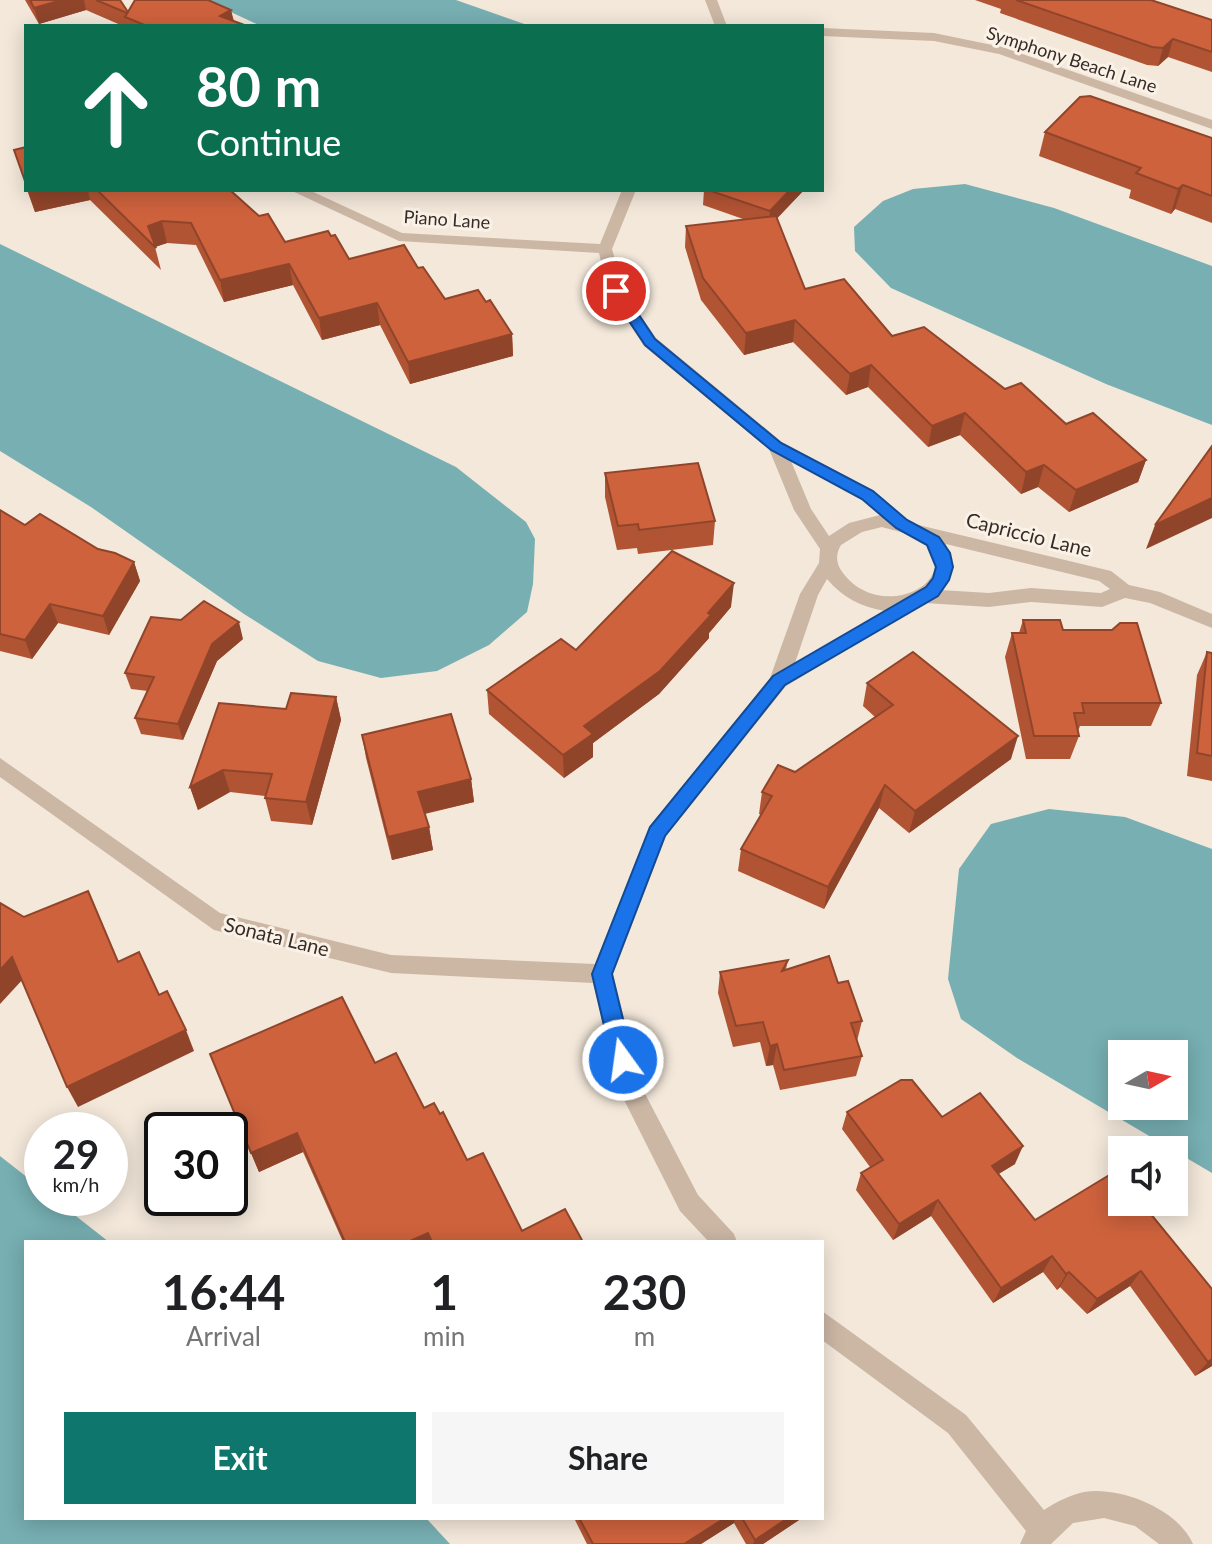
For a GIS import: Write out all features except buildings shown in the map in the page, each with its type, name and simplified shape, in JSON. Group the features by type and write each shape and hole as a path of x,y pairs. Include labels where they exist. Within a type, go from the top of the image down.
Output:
{"street":[{"path":"711,0 720,24"},
{"name":"Symphony Beach Lane","path":"824,32 934,37 1002,51 1212,125"},
{"name":"Piano Lane","path":"301,192 399,237 605,249"},
{"path":"628,192 605,249 616,291 650,342 776,446 868,495 933,541 941,553 945,567 941,580 921,598 779,681"},
{"path":"776,446 803,510 828,556 833,576 844,588 880,603 921,598"},
{"path":"723,1240 689,1203 630,1088 602,974 657,832 779,681 809,594 836,537 864,523 910,527"},
{"name":"Capriccio Lane","path":"910,527 1105,576 1124,591 1167,601 1212,621"},
{"name":"Capriccio Lane","path":"921,598 989,600 1031,595 1102,600 1124,591"},
{"name":"Sonata Lane","path":"0,766 214,921 391,964 602,974"},
{"path":"824,1325 957,1424 1038,1536 1065,1511 1093,1504 1124,1506 1153,1520 1179,1544"}],"water":[{"path":"205,0 456,0 524,24 257,24"},
{"path":"965,184 1054,208 1212,266 1212,425 1106,384 891,288 855,251 854,227 883,201 913,189"},
{"path":"0,244 456,467 526,522 535,539 533,584 527,612 489,645 437,671 381,678 318,661 244,614 91,507 0,451"},
{"path":"1049,809 1125,817 1212,849 1212,1173 1188,1159 1188,1136 1149,1136 1122,1120 1188,1120 1188,1040 1108,1040 1108,1112 1017,1058 961,1019 948,979 959,869 991,824"},
{"path":"0,1156 24,1175 24,1216 76,1216 106,1240 24,1240 24,1520 428,1520 450,1544 0,1544"}],"route":[{"path":"616,291 650,342 680,368 776,446 817,465 868,495 902,524 933,541 945,567 941,580 932,592 779,681 657,832 602,974 623,1060"}]}
